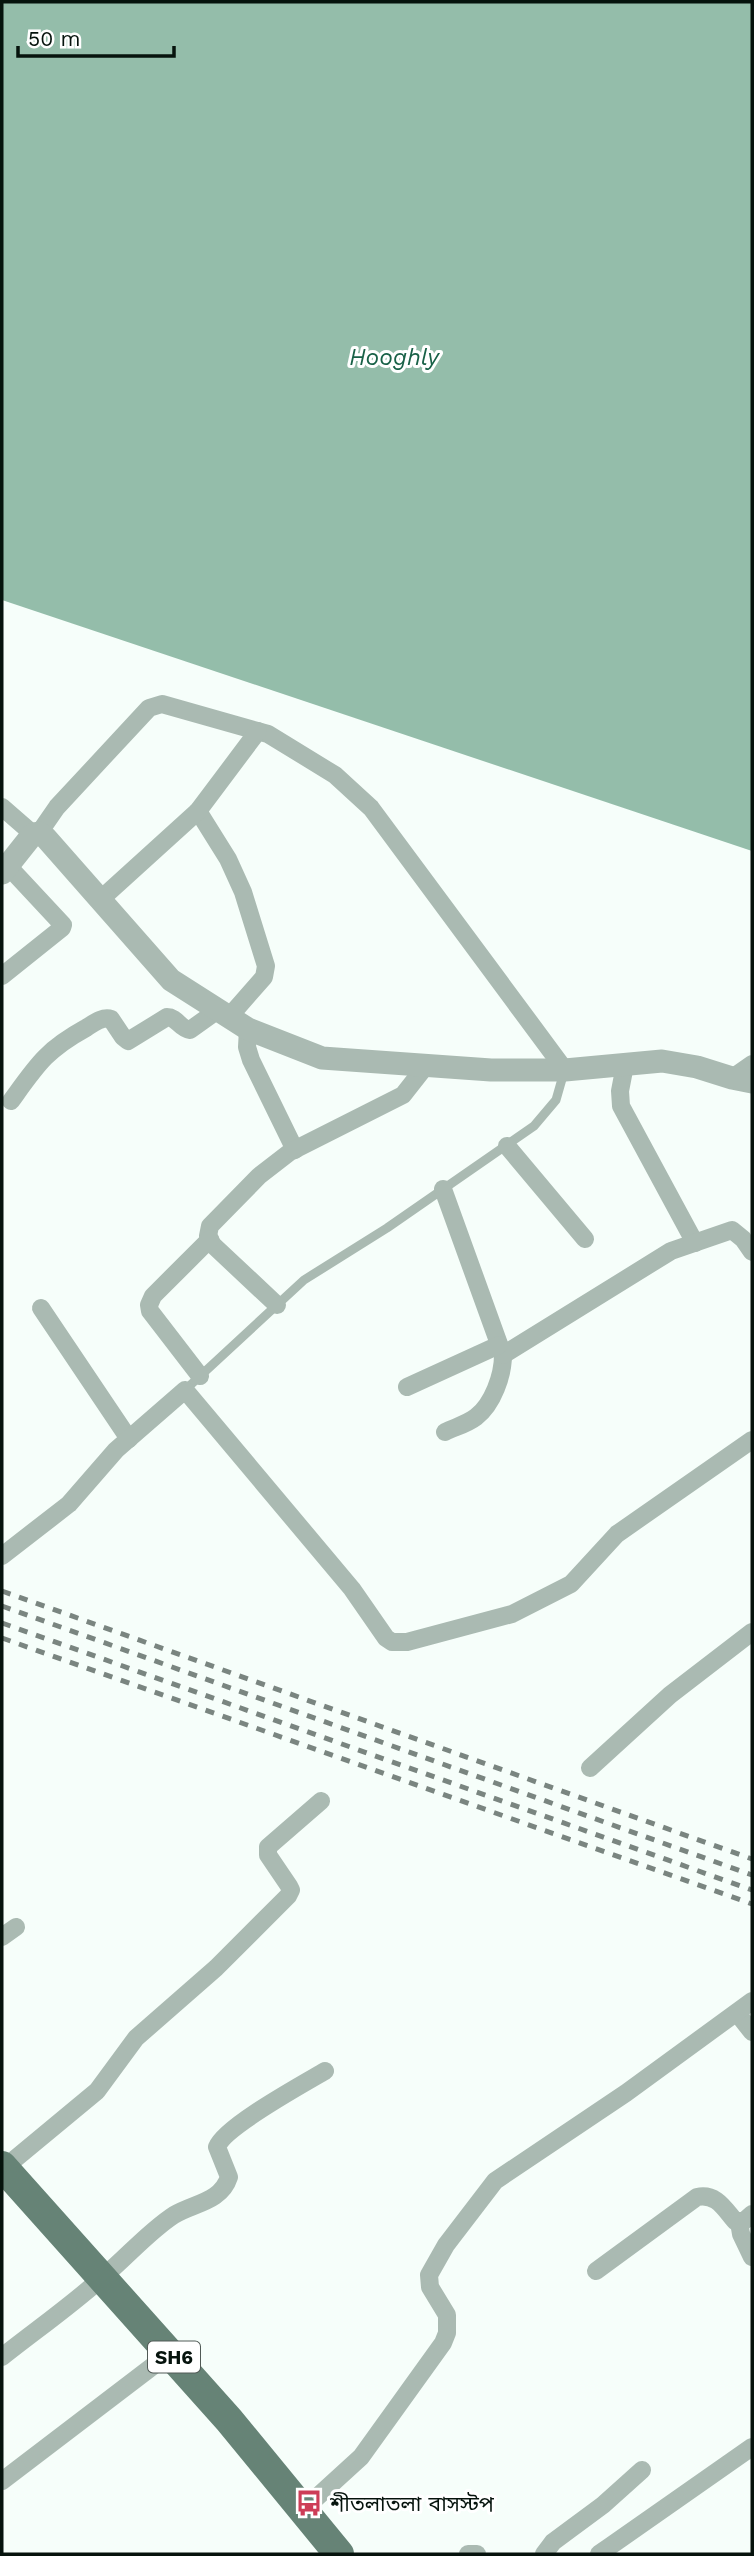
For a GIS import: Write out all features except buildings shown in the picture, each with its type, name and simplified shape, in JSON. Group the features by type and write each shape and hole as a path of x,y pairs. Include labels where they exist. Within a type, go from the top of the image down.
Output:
{"main road":[{"name":"SH6","path":"3,2167 170,2353 304,2509 339,2554"}],"street":[{"path":"2,976 62,929 63,925 5,869 57,807 149,708 162,704 268,734 335,775 371,808 565,1070"},
{"path":"100,900 198,811 258,731"},
{"path":"2,807 36,834 46,838 171,980 232,1019 322,1058 491,1070 565,1070 676,1062 742,1080 752,1064"},
{"path":"10,1101 45,1055 64,1040 103,1018 111,1019 128,1041 167,1017 190,1030 232,1019 264,977 266,966 243,892 228,859 198,811"},
{"path":"232,1019 295,1150"},
{"path":"625,1065 620,1091 621,1106 695,1242"},
{"path":"277,1305 213,1245 208,1236 211,1226 259,1176 295,1150 403,1095 425,1067"},
{"path":"507,1146 585,1239"},
{"path":"443,1189 501,1350 503,1368 495,1390 479,1415 445,1432"},
{"path":"407,1387 501,1350 659,1258 695,1242 733,1230 752,1252"},
{"path":"200,1376 150,1311 149,1305 153,1296 210,1239"},
{"path":"41,1308 129,1438"},
{"path":"2,1556 69,1504 129,1438 185,1390 352,1589 386,1638 398,1643 512,1614 571,1584 617,1534 752,1440"},
{"path":"590,1768 670,1695 752,1632"},
{"path":"3,2167 97,2091 136,2038 216,1968 288,1896 289,1886 268,1855 268,1847 321,1801"},
{"path":"304,2509 361,2456 443,2343 447,2315 430,2287 429,2275 446,2245 495,2181 626,2093 752,2001"},
{"path":"737,2013 752,2032"},
{"path":"2,2357 103,2278 170,2218 208,2201 224,2188 229,2177 216,2147 220,2140 242,2123 325,2071"},
{"path":"596,2271 697,2197 713,2197 736,2221 746,2218"},
{"path":"746,2218 741,2234 752,2257"},
{"path":"2,2481 170,2353"},
{"path":"599,2554 752,2447"},
{"path":"544,2554 553,2542 603,2505 642,2470"},
{"path":"468,2554 477,2554"}],"lane":[{"path":"185,1390 304,1280 507,1146 546,1114 561,1089 565,1070"}],"water":[{"name":"Hooghly","path":"2,2 752,2 752,851 2,600"}],"railway":[{"path":"2,1591 752,1859"},
{"path":"2,1606 752,1875"},
{"path":"2,1623 752,1890"},
{"path":"2,1638 752,1904"}],"place":[{"name":"শীতলাতলা বাসস্টপ","path":"309,2503"}]}
